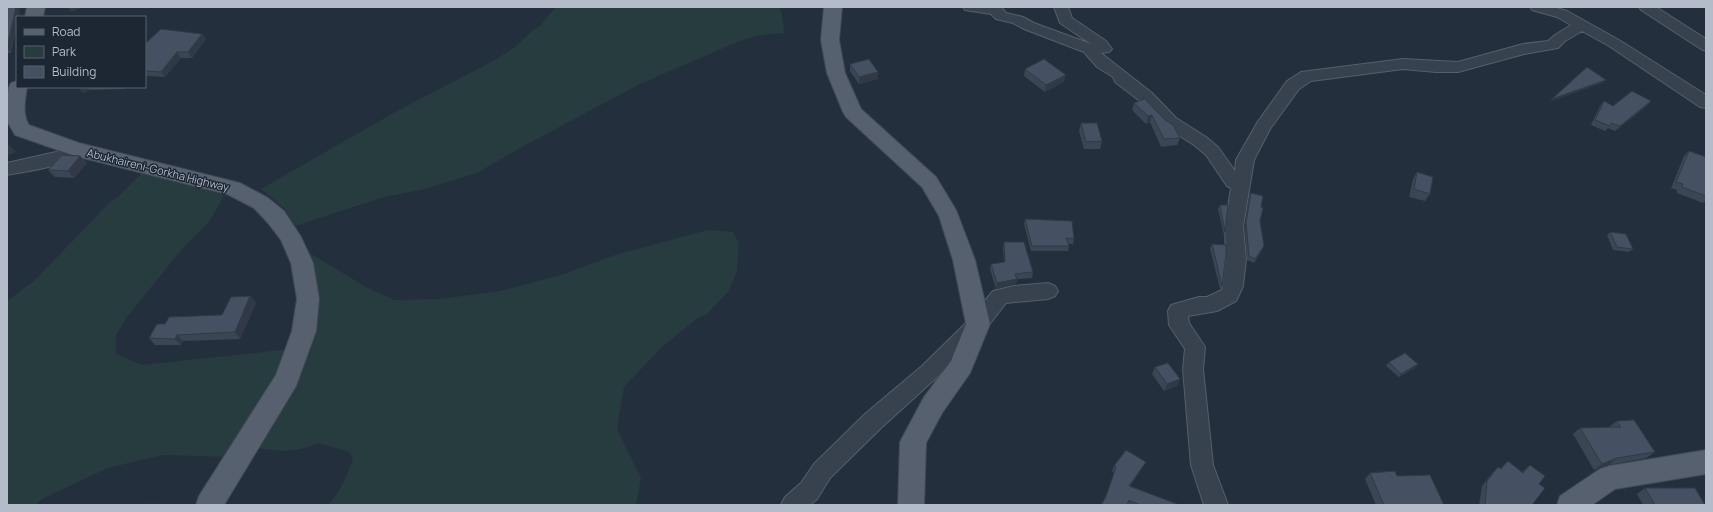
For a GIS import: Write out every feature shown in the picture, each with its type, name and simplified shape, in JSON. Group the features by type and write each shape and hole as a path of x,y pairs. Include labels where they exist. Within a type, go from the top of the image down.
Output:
{"main road":[{"path":"833,7 830,40 836,73 853,112 929,182 949,216 964,260 978,324 961,366 933,405 913,442 911,505"},
{"name":"Abukhaireni-Gorkha Highway","path":"18,88 16,99 16,120 22,130 75,150 233,188 261,203 276,217 290,238 302,263 308,299 304,331 286,379 209,505"},
{"path":"1570,505 1609,478 1706,462"}],"street":[{"path":"970,7 996,10 1001,16 1018,20 1029,26 1089,49 1102,63 1119,74"},
{"path":"1060,7 1065,20 1101,44 1121,78 1146,97 1170,122 1212,151 1233,182 1242,182"},
{"path":"1537,7 1562,14 1614,43 1706,103"},
{"path":"1646,7 1706,46"},
{"path":"1216,505 1202,465 1193,369 1195,347 1179,325 1178,312 1199,305 1210,305 1229,295 1233,286 1236,260 1234,226 1239,190 1246,160 1263,127 1294,85 1307,76 1403,64 1436,68 1458,67 1523,49 1553,46 1560,38 1582,25"},
{"path":"7,169 61,157 75,150"},
{"path":"793,505 809,491 822,471 872,421 929,372 978,324 1000,297 1014,294 1048,291"}],"green space":[{"path":"556,7 779,7 782,16 784,33 756,36 740,41 640,84 522,147 477,173 421,190 384,197 295,226 284,208 261,189 397,111 495,60 515,47 534,29 539,27"},
{"path":"144,171 227,191 209,222 182,249 127,317 116,335 116,354 142,365 290,349 272,386 230,457 162,455 108,468 44,498 35,505 7,505 7,301 34,281 110,202 119,196"},
{"path":"708,230 733,232 739,243 737,272 728,292 706,315 699,317 663,346 624,387 617,429 641,478 636,505 328,505 340,489 348,471 353,458 349,452 319,443 301,449 285,451 251,447 311,350 320,301 312,279 308,252 366,287 394,300 439,299 500,291 561,275 615,255"}],"building":[{"path":"7,7 16,7 7,48"},
{"path":"161,29 202,34 188,52 177,52 161,72 146,71 146,43"},
{"path":"869,59 878,72 859,77 850,64"},
{"path":"1044,59 1066,75 1046,85 1025,69"},
{"path":"1587,67 1606,80 1552,99"},
{"path":"1632,91 1651,101 1620,126 1611,123 1610,126 1595,120 1604,101 1613,106"},
{"path":"1143,97 1165,120 1173,125 1180,138 1164,139 1152,115 1148,116 1134,103 1144,99"},
{"path":"1081,123 1097,123 1102,141 1086,142"},
{"path":"1689,151 1706,157 1706,196 1682,187 1683,184 1676,182"},
{"path":"62,155 80,156 68,171 48,170"},
{"path":"1417,172 1433,177 1430,194 1414,189"},
{"path":"1251,193 1263,196 1261,207 1263,208 1260,221 1264,246 1255,259 1249,256 1246,222"},
{"path":"1220,205 1228,205 1225,232"},
{"path":"1025,219 1072,221 1074,239 1066,238 1069,246 1032,246"},
{"path":"1610,232 1626,234 1633,249 1617,247"},
{"path":"1004,242 1024,242 1033,272 1015,274 1017,279 997,283 991,264 1005,262"},
{"path":"1212,244 1226,245 1222,286"},
{"path":"250,296 235,332 177,335 175,339 149,338 157,324 165,324 169,317 222,315 231,297"},
{"path":"1405,353 1418,364 1401,374 1389,362"},
{"path":"1168,363 1180,379 1167,384 1155,367"},
{"path":"1634,420 1655,452 1617,458 1602,464 1580,428 1621,427 1617,421"},
{"path":"1126,450 1146,462 1129,486 1180,505 1140,505 1129,500 1127,505 1101,505 1106,497 1116,467 1114,466"},
{"path":"1508,461 1523,473 1530,465 1545,476 1539,484 1545,488 1532,505 1485,505 1487,481 1498,467 1501,469"},
{"path":"1395,471 1397,476 1430,475 1444,505 1384,505 1370,473"},
{"path":"1645,488 1695,488 1705,505 1655,505"},
{"path":"148,504 178,505 148,505"}]}
